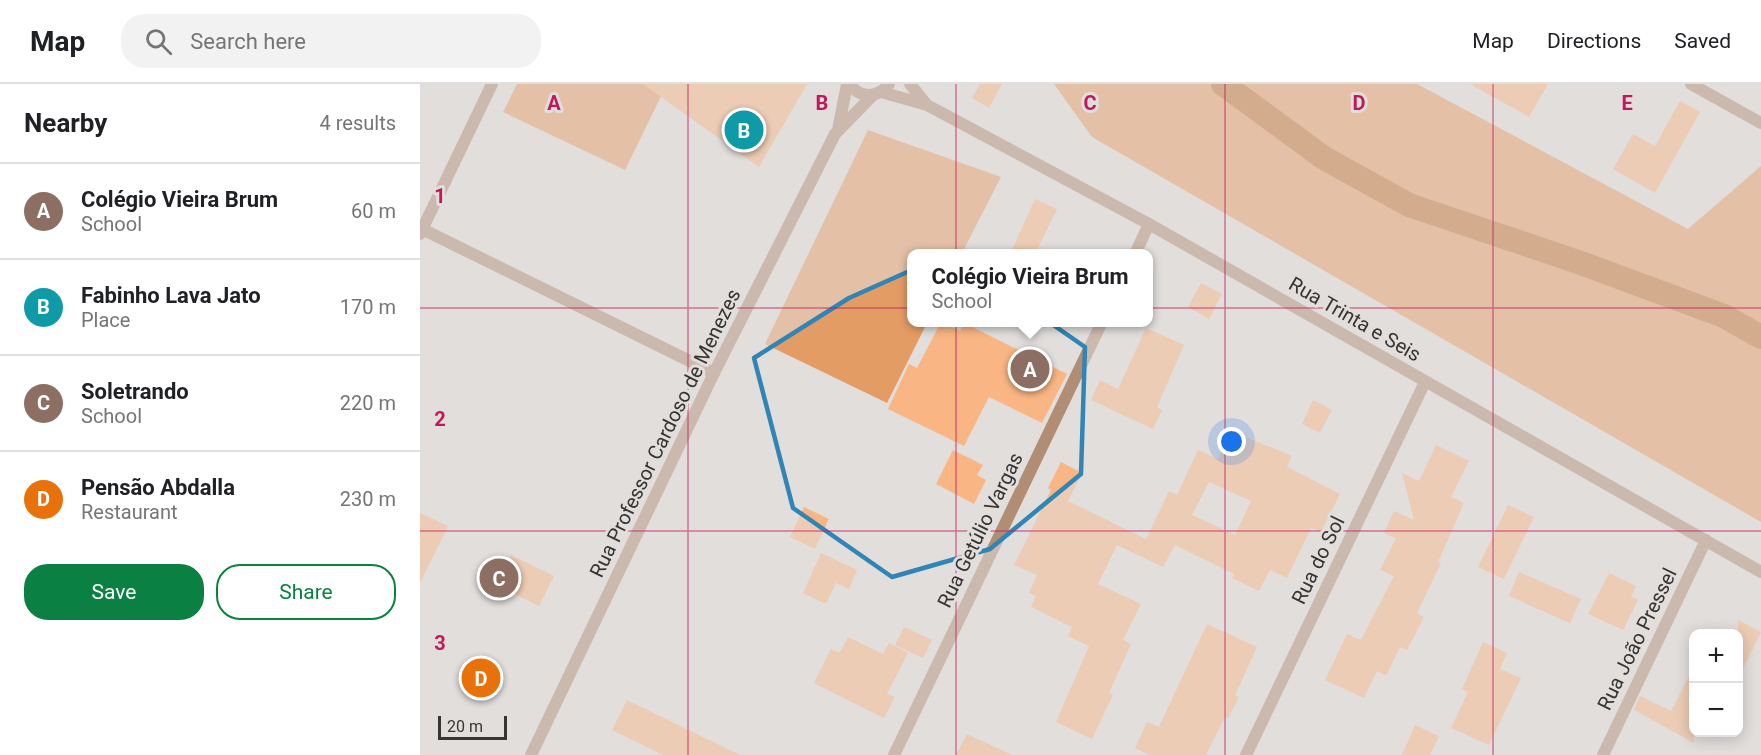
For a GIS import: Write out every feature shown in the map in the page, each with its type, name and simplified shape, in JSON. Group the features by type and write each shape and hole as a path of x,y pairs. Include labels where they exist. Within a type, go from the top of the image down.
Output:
{"street":[{"path":"492,84 421,231 714,373"},
{"name":"Rua Professor Cardoso de Menezes","path":"531,755 714,373 838,130 848,84 860,93 881,90"},
{"name":"Rua Trinta e Seis","path":"910,84 927,105"},
{"path":"1691,84 1761,123"},
{"name":"Rua Professor Cardoso de Menezes","path":"838,130 881,90"},
{"name":"Rua Trinta e Seis","path":"881,90 927,105 1149,224 1761,572"},
{"path":"1137,249 1149,224"},
{"name":"Rua Getúlio Vargas","path":"894,755 1100,327"},
{"name":"Rua do Sol","path":"1246,755 1425,382"},
{"name":"Rua João Pressel","path":"1603,755 1706,540"}],"highlighted area":[{"path":"950,253 1085,347 1081,474 990,549 892,577 793,508 754,358 849,298"}],"shaded area":[{"path":"517,84 667,84 625,170 503,112"},
{"path":"1054,84 1417,84 1688,229 1761,166 1761,522 1092,137"},
{"path":"868,130 1001,177 964,249 907,249 907,327 925,327 887,403 765,344"}],"building":[{"path":"643,84 807,84 759,167"},
{"path":"980,84 1002,84 989,108 972,98"},
{"path":"1470,84 1548,84 1529,117"},
{"path":"1680,101 1700,112 1655,193 1613,169 1633,134 1655,146"},
{"path":"1035,199 1057,209 1037,249 1012,249"},
{"path":"1201,283 1222,294 1209,319 1188,307"},
{"path":"938,327 952,327 960,331 962,327 972,327 1067,374 1042,423 989,397 964,446 888,409 909,364 917,368"},
{"path":"1146,328 1184,345 1157,407 1162,410 1153,429 1091,400 1100,380 1118,389"},
{"path":"1313,400 1332,410 1320,433 1302,424"},
{"path":"1231,431 1292,456 1287,467 1340,494 1321,532 1311,528 1287,578 1270,570 1259,591 1232,578 1234,574 1175,545 1163,567 1117,545 1098,584 1141,604 1123,640 1131,644 1109,693 1113,695 1092,739 1056,722 1089,646 1068,636 1072,627 1031,607 1036,596 1029,593 1037,575 1014,565 1051,490 1048,488 1061,462 1082,473 1068,501 1146,539 1169,491 1177,495 1198,450 1218,459","holes":["1209,482 1251,501 1235,535 1192,515"]},
{"path":"1436,445 1469,461 1451,497 1464,503 1438,562 1441,563 1417,613 1424,617 1407,650 1400,647 1386,676 1377,671 1364,698 1325,680 1347,634 1361,640 1394,576 1380,570 1396,538 1384,533 1394,511 1414,520 1402,473 1419,481"},
{"path":"953,450 983,465 977,475 986,480 974,504 936,484"},
{"path":"1508,505 1534,517 1504,579 1478,567"},
{"path":"804,507 829,519 815,549 790,537"},
{"path":"420,513 448,526 420,583"},
{"path":"821,553 857,570 849,589 836,583 826,604 803,593"},
{"path":"511,555 554,576 539,606 496,585"},
{"path":"1519,572 1581,599 1570,623 1509,596"},
{"path":"1609,573 1636,586 1631,597 1638,600 1623,630 1588,614"},
{"path":"1738,620 1761,632 1743,669 1743,629 1738,629"},
{"path":"1207,624 1257,647 1235,695 1239,697 1228,718 1225,717 1206,755 1150,755 1135,748 1147,722 1159,727"},
{"path":"904,627 932,640 923,658 895,645"},
{"path":"848,637 883,654 889,643 908,653 887,694 895,697 884,718 814,683 831,649 840,653"},
{"path":"1483,642 1507,653 1500,669 1521,678 1489,745 1451,728 1468,692 1462,689"},
{"path":"1689,677 1689,737 1694,737 1694,743 1634,710 1640,696 1671,711"},
{"path":"627,700 740,755 663,755 612,730"},
{"path":"1415,725 1439,736 1430,755 1402,755"},
{"path":"967,734 1012,755 956,755"}],"waterway":[{"path":"1223,84 1324,158 1409,205 1581,263 1724,316 1761,337"}],"place":[{"name":"Fabinho Lava Jato","path":"744,130"},
{"name":"Colégio Vieira Brum","path":"1030,369"},
{"name":"Soletrando","path":"499,578"},
{"name":"Pensão Abdalla","path":"481,678"}]}
